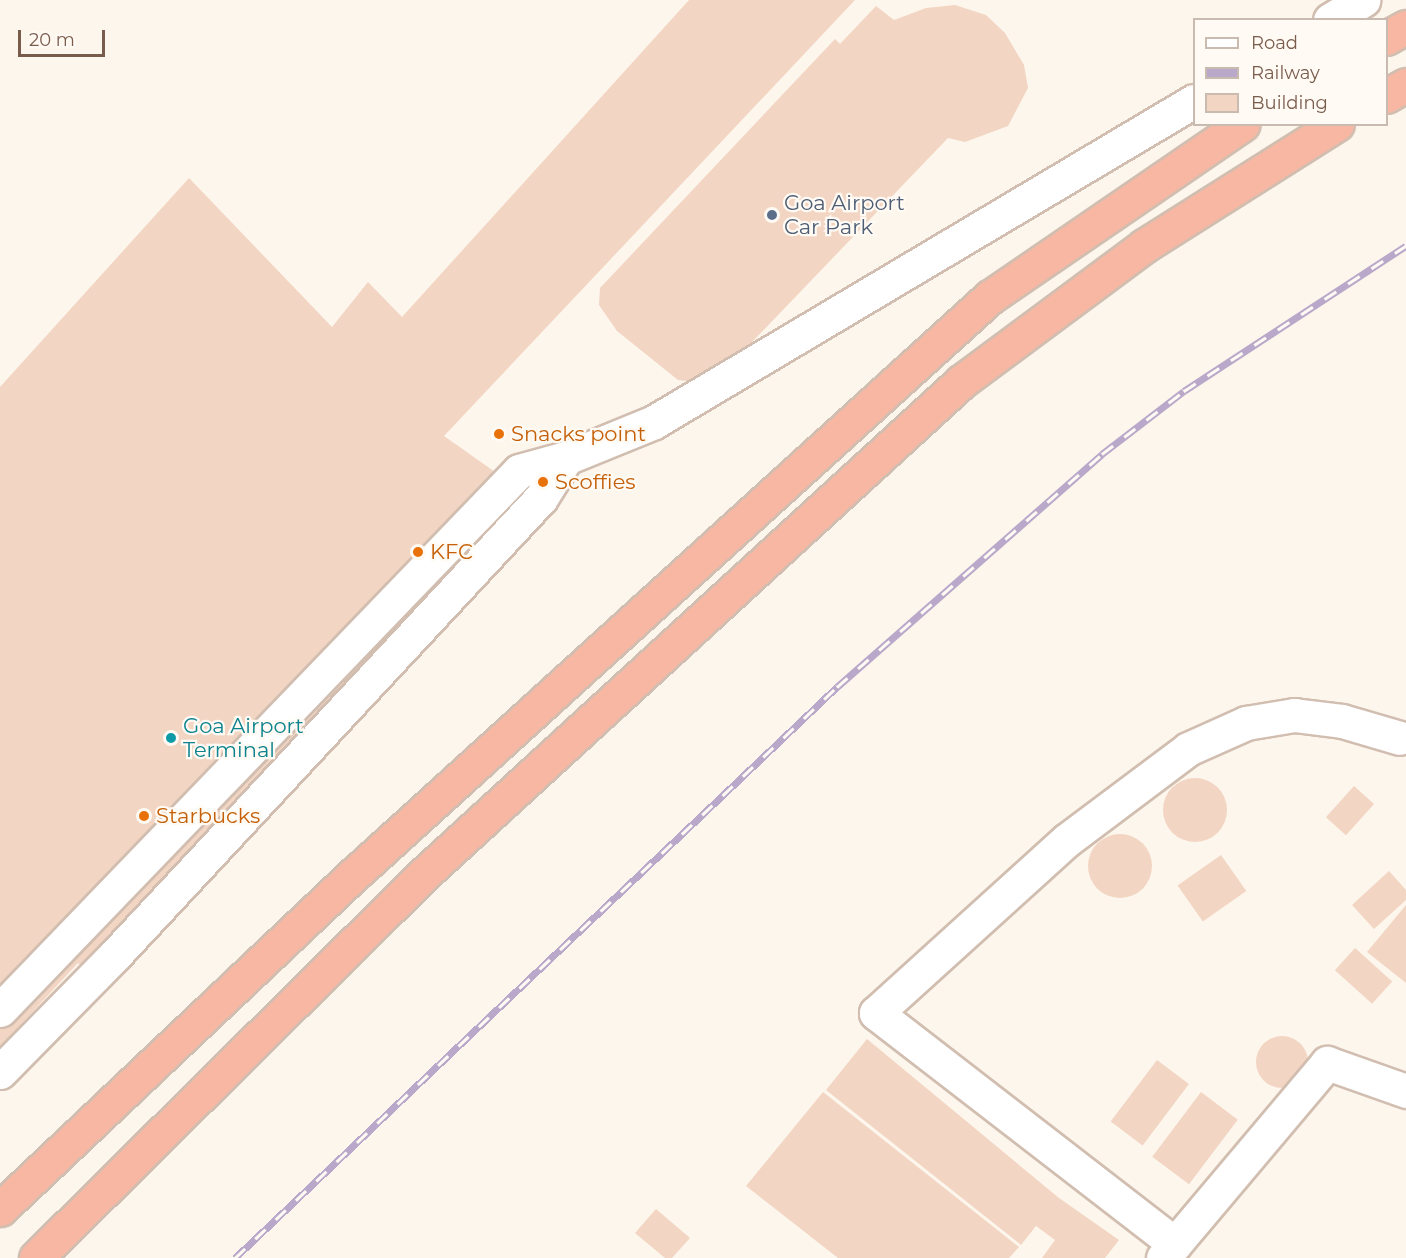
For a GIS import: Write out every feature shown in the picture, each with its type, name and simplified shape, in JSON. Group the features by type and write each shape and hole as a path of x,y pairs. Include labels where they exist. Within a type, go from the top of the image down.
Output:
{"highway":[{"path":"1388,37 1406,27"},
{"path":"1388,95 1406,85"},
{"path":"0,1209 360,868 990,297 1240,126"},
{"path":"36,1258 423,875 961,382 1144,246 1334,126"}],"street":[{"path":"1333,18 1363,0"},
{"path":"0,1010 519,471 566,458 654,422 1193,101"},
{"path":"0,1072 116,954 541,498 566,458"},
{"path":"1400,738 1342,721 1294,715 1246,723 1188,749 1067,840 876,1013 1169,1251 1327,1063 1406,1091"}],"building":[{"name":"Goa Airport Terminal","path":"689,0 855,0 444,436 552,512 107,991 78,963 0,1047 0,387 189,178 332,327 368,282 402,317"},
{"name":"Goa Airport Car Park","path":"955,5 986,15 1005,33 1024,65 1028,88 1008,126 965,142 948,138 729,366 694,382 678,380 617,331 599,305 600,288 835,39 840,44 876,6 894,20 926,8"},
{"path":"1189,778 1201,778 1218,787 1225,798 1227,810 1225,822 1218,833 1201,842 1189,842 1177,837 1168,828 1163,816 1163,804 1168,792 1177,783"},
{"path":"1354,786 1374,804 1346,835 1326,817"},
{"path":"1120,834 1143,843 1152,866 1143,889 1120,898 1097,889 1088,866 1097,843"},
{"path":"1221,855 1246,891 1203,921 1178,885"},
{"path":"1389,871 1406,890 1406,900 1374,929 1352,905"},
{"path":"1406,905 1406,983 1367,952"},
{"path":"1355,948 1392,981 1372,1004 1335,970"},
{"path":"1277,1036 1287,1036 1297,1040 1304,1047 1308,1062 1304,1077 1297,1084 1287,1088 1277,1088 1267,1084 1260,1077 1256,1067 1256,1057 1260,1047 1267,1040"},
{"path":"867,1039 1059,1198 1119,1240 1105,1258 1042,1258 1055,1240 1036,1226 1021,1245 826,1090"},
{"path":"1157,1060 1189,1084 1143,1146 1111,1121"},
{"path":"823,1092 1019,1247 1009,1258 838,1258 746,1186"},
{"path":"1201,1092 1238,1120 1189,1184 1152,1157"},
{"path":"656,1209 690,1238 672,1258 665,1258 635,1233"}],"railway":[{"path":"235,1258 837,687 1102,454 1184,391 1406,246"}],"place":[{"name":"Goa Airport Car Park","path":"772,215"},
{"name":"Snacks point","path":"499,434"},
{"name":"Scoffies","path":"543,482"},
{"name":"KFC","path":"418,552"},
{"name":"Goa Airport Terminal","path":"171,738"},
{"name":"Starbucks","path":"144,816"}]}
